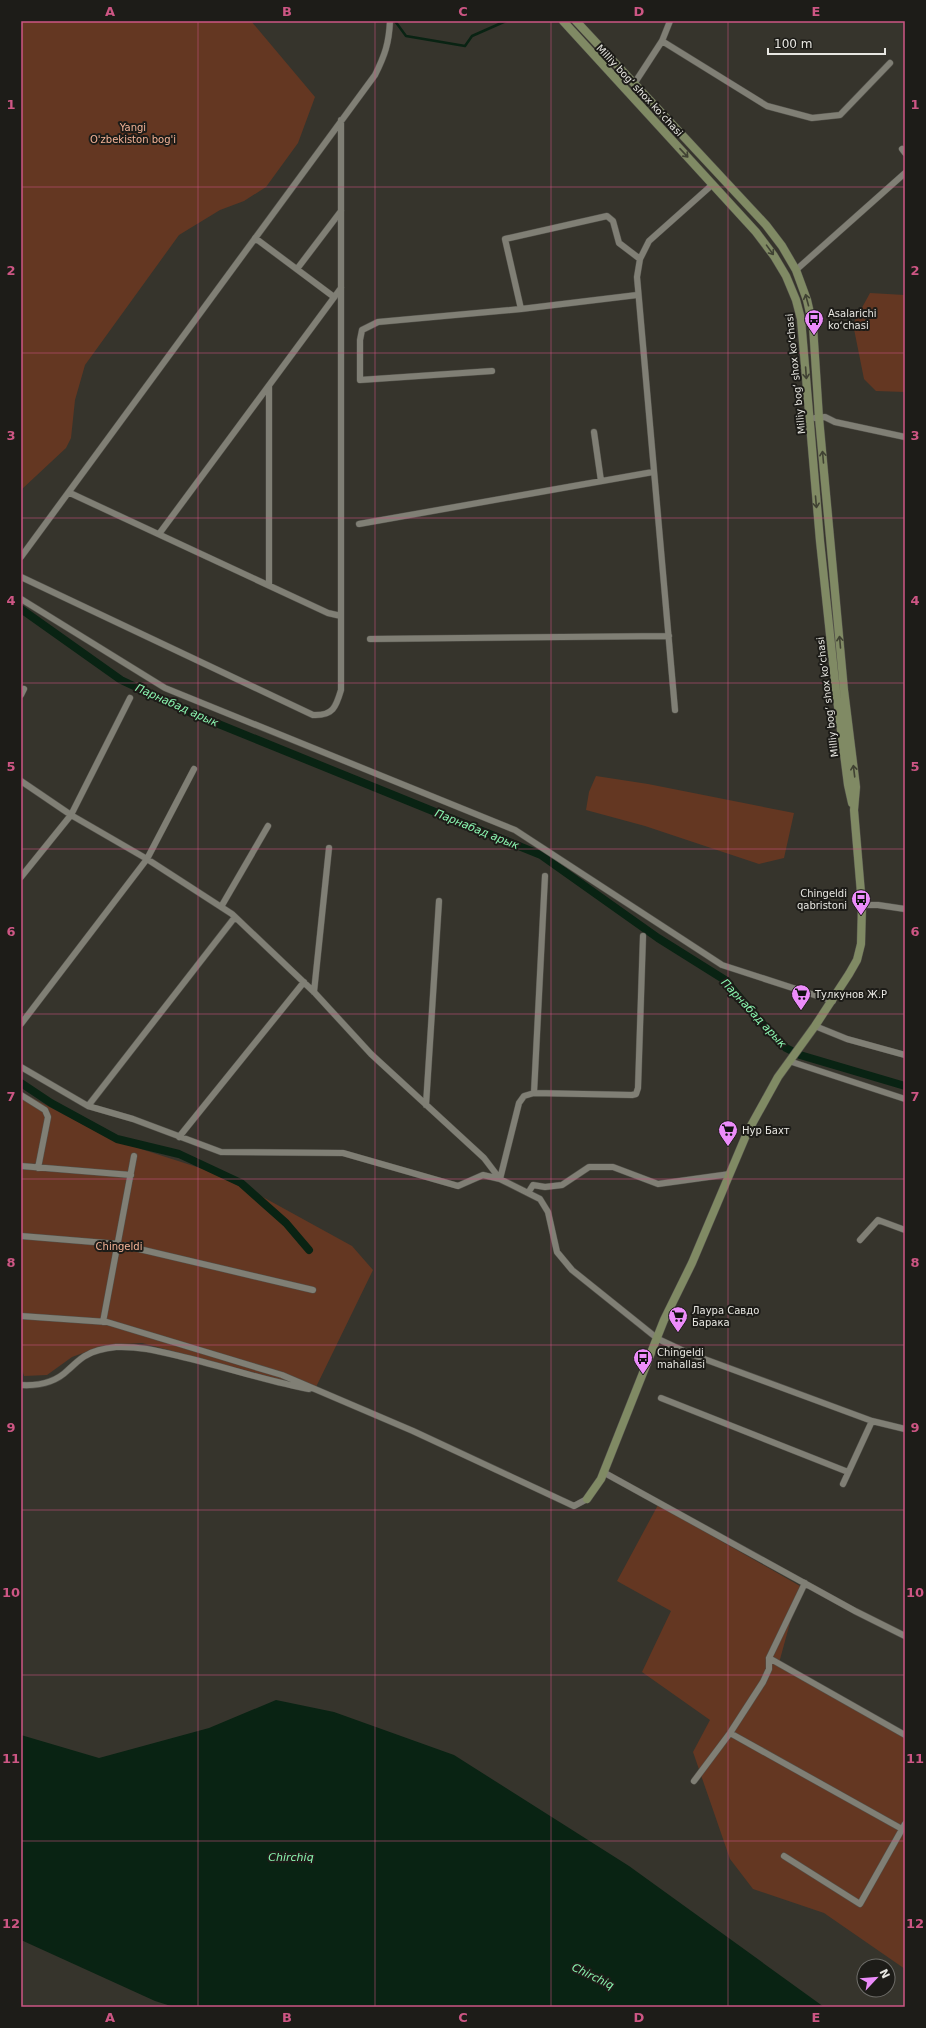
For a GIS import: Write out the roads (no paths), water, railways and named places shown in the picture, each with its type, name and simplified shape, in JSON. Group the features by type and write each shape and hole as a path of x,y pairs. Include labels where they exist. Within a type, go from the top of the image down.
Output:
{"main road":[{"name":"Milliy bog‘ shox ko‘chasi","path":"563,21 713,184 769,248 786,276 792,290 802,330 820,540 845,762 848,785 854,810 862,905 859,953 833,1001 778,1077 747,1133 692,1264 664,1320 658,1339 597,1486 587,1499"},
{"name":"Milliy bog‘ shox ko‘chasi","path":"576,21 766,225 782,246 796,270 807,300 813,326 819,418 830,540 844,690 856,787 854,810"},
{"path":"820,540 830,540"}],"street":[{"path":"21,557 70,493 375,75 384,57 389,40 390,21"},
{"path":"634,84 662,41 670,21"},
{"path":"662,41 767,106 812,118 840,115 890,62"},
{"path":"21,577 313,715 322,716 331,712 337,703 341,690 341,120"},
{"path":"796,270 905,173"},
{"path":"675,710 637,295 637,277 640,259 649,241 713,184"},
{"path":"296,269 341,212"},
{"path":"522,309 505,239 606,216 613,221 619,243 640,259"},
{"path":"255,238 334,297"},
{"path":"159,534 341,288"},
{"path":"492,371 360,380 360,340 362,330 378,322 522,309 637,295"},
{"path":"269,386 269,585"},
{"path":"809,418 825,417 835,422 905,437"},
{"path":"594,432 601,481"},
{"path":"359,524 653,472"},
{"path":"70,493 328,612 341,616"},
{"path":"21,599 165,688 515,830 722,965 833,1001"},
{"path":"370,639 669,636"},
{"path":"21,876 71,816 130,698"},
{"path":"21,1024 147,859 194,769"},
{"path":"21,781 71,816 147,859 235,917 314,992 371,1054 484,1158 500,1179"},
{"path":"221,907 268,826"},
{"path":"314,992 329,848"},
{"path":"534,1093 545,876"},
{"path":"426,1105 439,901"},
{"path":"862,905 878,905 905,909"},
{"path":"88,1106 235,917"},
{"path":"500,1179 519,1102 524,1096 534,1093 636,1094 638,1088 643,936"},
{"path":"179,1137 304,982"},
{"path":"816,1026 848,1039 905,1055"},
{"path":"789,1061 905,1099"},
{"path":"21,1067 88,1106 133,1119 221,1152 343,1153 458,1186 483,1175 500,1179 540,1199 546,1205 556,1252 572,1270 658,1339 688,1353 872,1421 905,1429"},
{"path":"21,1095 45,1110 48,1118 38,1168"},
{"path":"103,1322 134,1156"},
{"path":"21,1166 131,1176"},
{"path":"528,1193 533,1185 545,1187 562,1185 589,1167 613,1167 658,1184 730,1174"},
{"path":"860,1240 878,1220 905,1230"},
{"path":"21,1236 118,1244 312,1290"},
{"path":"21,1316 103,1322 282,1375 413,1431 574,1506 587,1499"},
{"path":"21,1385 36,1386 53,1381 62,1376 87,1354 115,1348 131,1347 165,1352 283,1384 320,1390"},
{"path":"661,1398 848,1472"},
{"path":"843,1484 872,1421"},
{"path":"603,1472 855,1611 905,1636"},
{"path":"694,1781 730,1733 763,1682 769,1669 769,1658 805,1583"},
{"path":"769,1658 905,1735"},
{"path":"730,1733 903,1827 860,1904 784,1856"}],"water":[{"name":"Chirchiq","path":"276,1700 334,1712 454,1755 629,1866 824,2007 174,2007 155,2001 21,1940 21,1735 99,1758 209,1728"}],"waterway":[{"path":"395,21 406,36 465,46 472,36 506,21"},
{"name":"Парнабад арык","path":"21,609 121,680 189,712 541,855 658,938 725,980 758,1019 786,1048 800,1055 905,1086"},
{"path":"21,1083 51,1103 117,1139 179,1154 241,1183 286,1223 309,1250"}],"place":[{"name":"Asalarichi koʻchasi","path":"814,336"},
{"name":"Chingeldi qabristoni","path":"861,916"},
{"name":"Тулкунов Ж.Р","path":"801,1011"},
{"name":"Нур Бахт","path":"728,1147"},
{"name":"Лаура Савдо Барака","path":"678,1333"},
{"name":"Chingeldi mahallasi","path":"643,1375"}],"park label":[{"name":"Yangi O'zbekiston bog'i","path":"133,132"},
{"name":"Chingeldi","path":"119,1246"}]}
